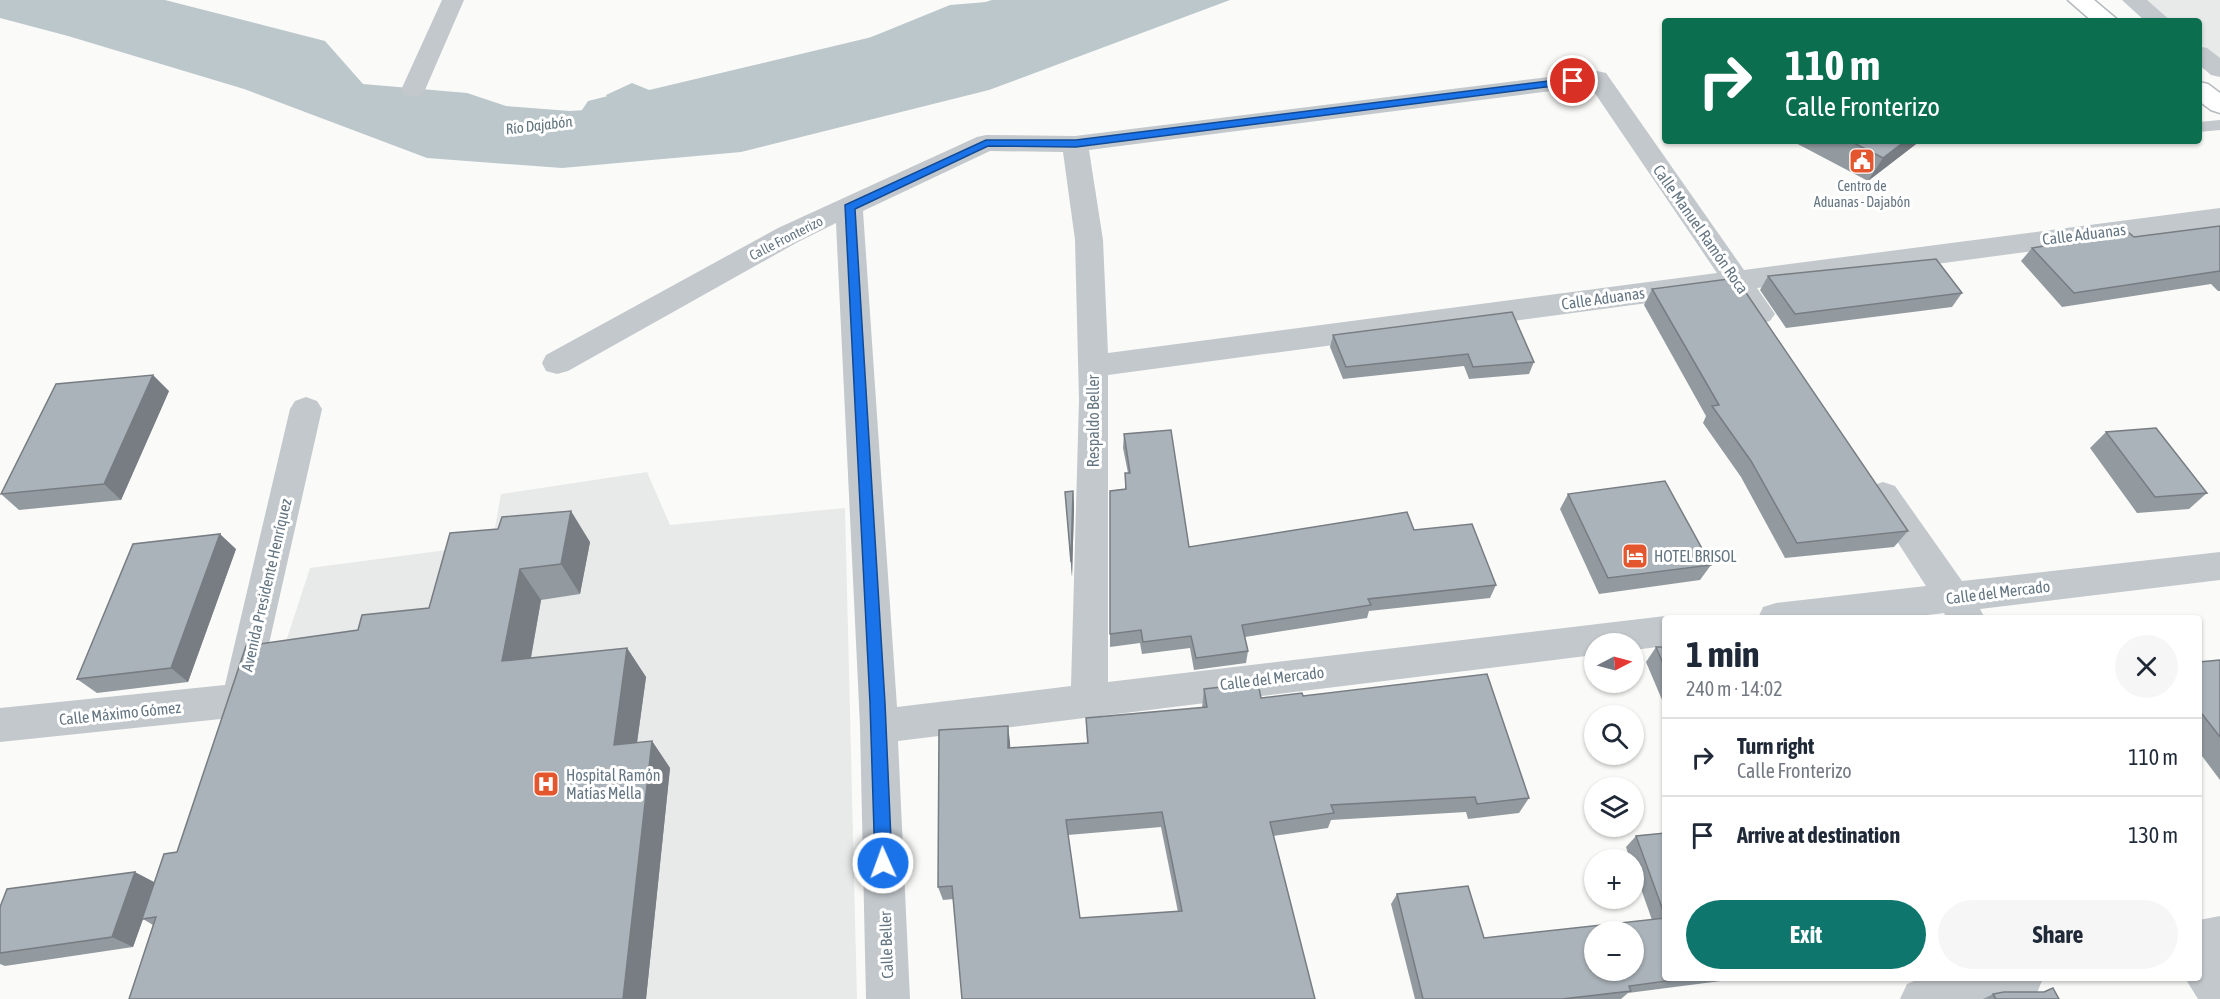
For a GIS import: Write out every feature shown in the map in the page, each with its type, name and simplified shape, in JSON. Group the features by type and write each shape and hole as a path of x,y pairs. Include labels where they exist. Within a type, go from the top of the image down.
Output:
{"main road":[{"path":"2079,0 2103,18"},
{"path":"2202,91 2220,105"}],"street":[{"path":"413,90 453,0"},
{"path":"2133,0 2155,18"},
{"path":"2202,55 2220,70"},
{"name":"Calle Fronterizo","path":"557,363 788,235 986,143 1076,144 1597,78"},
{"name":"Calle Manuel Ramón Roca","path":"1597,78 1777,340"},
{"name":"Respaldo Beller","path":"1076,144 1089,240 1092,366 1089,700"},
{"name":"Calle Beller","path":"849,207 879,726 888,999"},
{"name":"Calle Aduanas","path":"1092,366 2220,217"},
{"name":"Avenida Presidente Henríquez","path":"234,717 306,409"},
{"path":"1865,468 1960,607"},
{"name":"Calle del Mercado","path":"1826,615 1960,607 2220,566"},
{"name":"Calle del Mercado","path":"879,726 1662,631"},
{"name":"Calle Máximo Gómez","path":"0,725 234,717"},
{"path":"2202,940 2220,937"},
{"path":"2202,967 2220,994"},
{"path":"1922,999 2008,981"}],"lane":[{"path":"2202,127 2220,125"}],"shaded area":[{"path":"2144,0 2220,0 2220,59 2202,45 2202,18 2167,18"},
{"name":"Hospital Ramón Matías Mella","path":"647,472 670,525 845,508 857,999 169,999 310,568 492,544 501,494"}],"water":[{"path":"0,0 165,0 325,41 363,84 467,93 506,106 570,111 615,108 606,95 632,83 664,96 784,86 864,40 950,5 1011,0 1051,9 1075,0 1230,0 989,90 741,152 562,168 427,158 244,89 0,18"}],"building":[{"path":"1856,144 1901,144 1883,158"},
{"path":"2220,226 2220,271 2074,293 2032,248 2128,232 2134,237"},
{"path":"1936,259 1962,293 1795,314 1768,276"},
{"path":"1736,278 1908,531 1797,543 1751,461 1712,406 1719,405 1652,289"},
{"path":"1512,312 1534,362 1473,367 1468,354 1346,367 1333,335"},
{"path":"153,375 104,484 1,494 56,384"},
{"path":"2156,428 2207,493 2155,497 2106,432"},
{"path":"1171,430 1189,547 1407,512 1414,530 1472,524 1496,585 1368,599 1371,605 1242,625 1248,651 1196,658 1191,636 1143,642 1141,630 1110,634 1110,491 1126,489 1125,473 1130,473 1124,434"},
{"path":"1665,481 1711,565 1608,578 1568,494"},
{"path":"1073,491 1071,562 1065,492"},
{"path":"571,511 561,564 520,569 502,661 627,648 614,745 652,741 623,999 129,999 156,917 142,919 164,854 177,852 246,646 358,630 362,615 429,608 450,533 498,529 502,517"},
{"path":"220,534 171,668 77,679 133,544"},
{"path":"1656,647 1662,647 1662,661"},
{"path":"2220,660 2220,737 2202,714 2202,662"},
{"path":"1487,674 1529,798 1477,804 1475,797 1331,805 1334,813 1270,822 1315,999 962,999 952,886 938,887 939,730 1008,726 1008,748 1088,743 1086,718 1207,707 1204,689 1258,683 1261,698 1302,693 1303,696","holes":["1162,812 1182,911 1080,918 1066,820"]},
{"path":"1662,833 1662,908 1644,858 1644,849 1641,849 1636,837"},
{"path":"135,872 112,937 0,953 0,907 7,889"},
{"path":"1468,886 1484,938 1584,927 1584,981 1644,981 1644,921 1638,921 1662,918 1662,981 1666,981 1629,986 1631,991 1562,999 1423,999 1397,894"},
{"path":"2053,988 2059,999 1996,999 1993,994 2044,992"}],"waterway":[{"name":"Río Dajabón","path":"612,116 645,112 892,52 1056,0"}],"place":[{"name":"Centro de Aduanas - Dajabón","path":"1862,161"},
{"name":"HOTEL BRISOL","path":"1635,556"},
{"name":"Hospital Ramón Matías Mella","path":"546,784"}],"route":[{"path":"883,863 878,703 849,207 986,143 1076,144 1573,81"}]}
